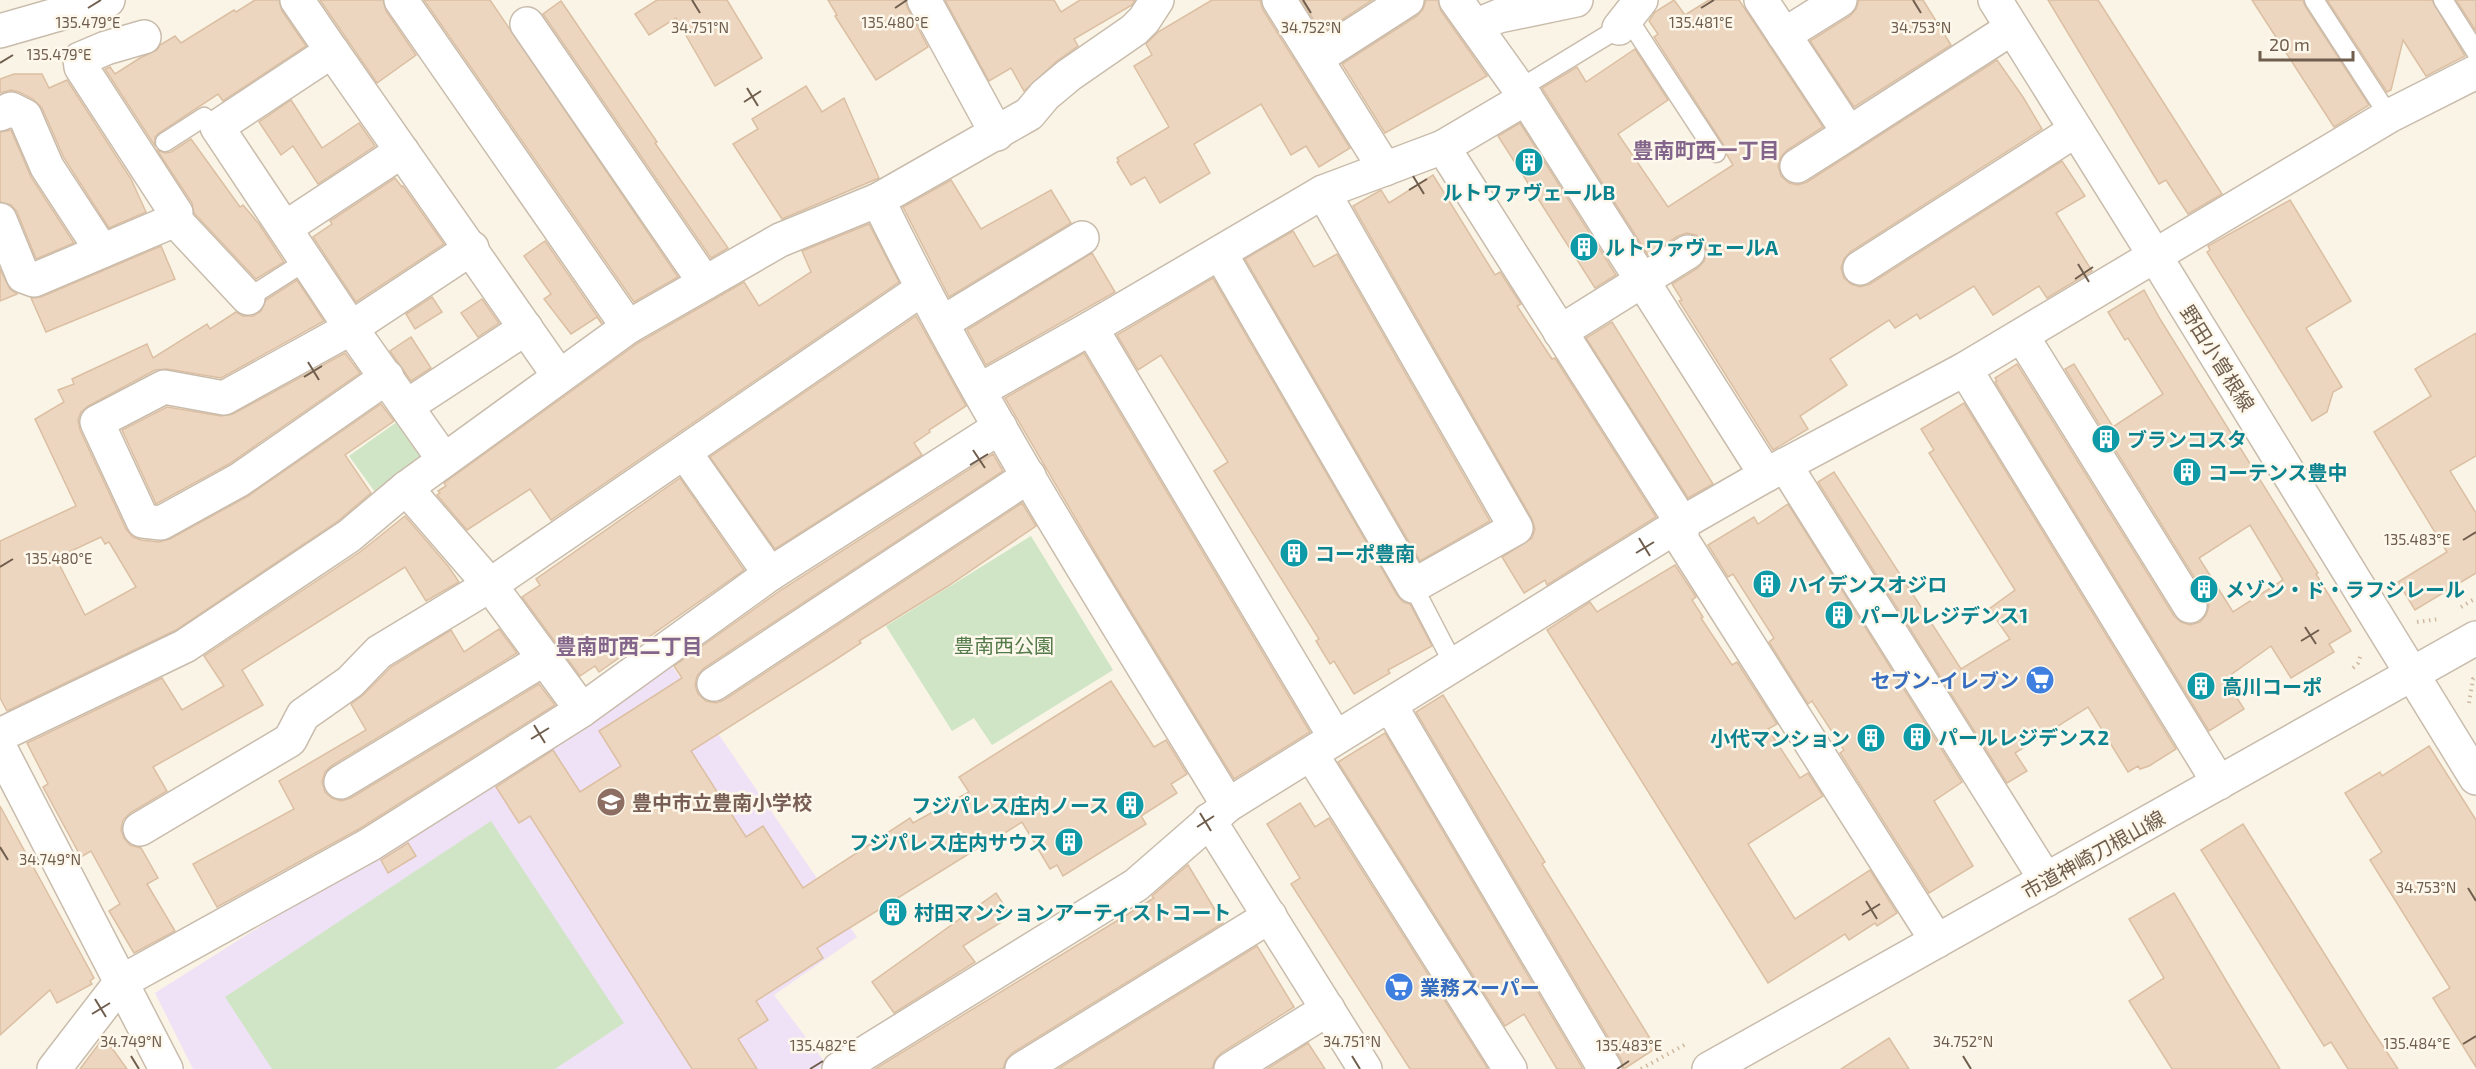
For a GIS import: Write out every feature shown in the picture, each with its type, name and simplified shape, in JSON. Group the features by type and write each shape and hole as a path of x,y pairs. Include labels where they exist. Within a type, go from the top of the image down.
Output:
{"street":[{"path":"297,0 559,376"},
{"path":"401,0 628,327"},
{"path":"924,0 997,134"},
{"path":"0,735 185,646 349,536 406,488 628,327 780,240 878,200 1029,114 1069,75 1134,30 1144,20 1157,0"},
{"path":"1279,0 1384,169"},
{"path":"1317,58 1407,0"},
{"path":"1466,13 1499,16 1576,0"},
{"path":"1761,0 1849,134"},
{"path":"1784,35 1840,0"},
{"name":"野田小曽根線","path":"1995,0 2414,674 2476,778"},
{"path":"0,31 90,6 93,53"},
{"path":"1466,13 1522,93 1641,281 1775,470 2046,880"},
{"path":"527,24 705,283"},
{"path":"1797,166 2012,28"},
{"path":"144,37 93,53 81,66 177,213 176,220"},
{"path":"332,51 217,127 351,328 444,460"},
{"path":"851,1066 1136,885 1219,813 1682,523 1775,470 1965,369 2389,116 2476,72"},
{"path":"980,390 1323,192 1443,147 1522,93"},
{"path":"0,114 11,109 25,116 47,167 102,251"},
{"path":"1860,268 2076,130"},
{"path":"1443,147 1682,523 1682,540 1937,941"},
{"path":"285,228 402,151"},
{"path":"1220,252 1413,586 1516,528 1323,192"},
{"path":"878,200 922,290 1219,813 1270,916 1365,1069"},
{"path":"0,220 23,276 34,280 176,220"},
{"path":"176,220 248,298"},
{"path":"942,323 1082,238"},
{"path":"387,377 239,480 161,523 143,521 97,422 164,387 224,398 351,328 472,248"},
{"path":"1560,332 1688,252"},
{"path":"141,829 290,740 303,715 350,682 379,652 490,585 922,290"},
{"path":"407,406 526,328"},
{"path":"1091,328 1323,746 1510,1069"},
{"path":"2022,336 2190,606"},
{"path":"1965,369 2219,783"},
{"path":"54,1069 121,982 369,845 582,710 770,574 1000,427"},
{"path":"686,453 770,574"},
{"path":"714,684 1029,476"},
{"path":"406,488 490,585 582,710"},
{"name":"市道神崎刀根山線","path":"1709,1069 2476,638"},
{"path":"340,782 544,659"},
{"path":"1390,705 1605,1069"},
{"path":"0,748 166,1069"},
{"path":"1022,1069 1270,916"},
{"path":"1231,1069 1328,1009"}],"lane":[{"path":"2314,0 2389,116"},
{"path":"2443,0 2476,52"},
{"path":"1522,93 1629,15 1716,153"},
{"path":"165,142 204,117 217,127"},
{"path":"248,298 306,261"},
{"path":"1413,586 1454,666"}],"path":[{"path":"2457,609 2476,598"},
{"path":"2411,618 2418,623 2437,620 2447,615"},
{"path":"2468,713 2473,679 2476,677"}],"shaded area":[{"name":"豊中市立豊南小学校","path":"672,666 857,937 774,995 826,1064 818,1069 193,1069 155,993"}],"green space":[{"path":"401,419 422,449 421,465 378,496 349,456"},
{"name":"豊南西公園","path":"1031,536 1113,670 992,745 974,718 952,731 886,626"},
{"path":"491,821 624,1023 555,1069 272,1069 225,997"}],"building":[{"path":"255,0 279,0 282,11 306,46 223,101 218,94 159,133 155,137 155,146 105,69 110,67 115,74 157,50 160,45 175,36 181,43 234,10 236,12"},
{"path":"320,0 383,0 386,11 416,55 377,83"},
{"path":"424,0 490,0 678,277 634,302"},
{"path":"657,0 727,0 762,58 715,86 676,18 649,35 635,14"},
{"path":"828,0 905,0 928,47 876,80 835,16 837,15"},
{"path":"945,0 1054,0 1061,12 1080,0 1135,0 1132,5 1074,39 1078,46 1057,61 1024,91 1011,68 989,81"},
{"path":"1212,0 1260,0 1263,10 1350,148 1319,167 1306,146 1291,155 1261,104 1194,144 1210,173 1160,203 1145,177 1131,185 1117,162 1119,161 1117,158 1169,127 1134,66 1152,55 1146,44 1158,32"},
{"path":"1301,0 1372,0 1322,33"},
{"path":"1426,0 1438,0 1441,11 1487,76 1385,133 1342,64 1417,16"},
{"path":"1674,0 1685,15 1709,0 1739,0 1823,127 1787,150 1781,157 1778,166 1781,176 1789,183 1798,185 1807,182 1997,60 2023,97 2042,129 1850,252 1841,268 1844,278 1851,284 1860,287 1870,284 2062,161 2085,196 2056,213 2092,271 2047,298 2039,286 1993,315 1974,286 1920,319 1917,314 1895,328 1889,320 1830,359 1847,385 1800,416 1808,429 1773,450 1679,301 1682,300 1672,284 1698,268 1704,261 1707,252 1704,242 1696,235 1687,233 1678,236 1648,255 1542,88 1577,67 1586,82 1635,49 1668,100 1618,134 1668,207 1733,165 1725,147 1654,37 1658,34 1649,21 1655,12"},
{"path":"1859,0 1923,0 1951,45 1854,107 1810,41 1850,16"},
{"path":"2048,0 2098,0 2222,194 2188,214 2166,180 2159,184"},
{"path":"2252,0 2303,0 2369,105 2334,127"},
{"path":"2327,0 2432,0 2465,56 2426,76 2403,40 2391,90 2387,92"},
{"path":"2456,0 2476,0 2476,31"},
{"path":"561,1 728,248 711,258 543,14"},
{"path":"14,74 42,74 49,88 67,80 131,179 146,212 109,228 64,158 42,108 33,99 19,92 11,90 0,93 0,79"},
{"path":"806,86 822,112 844,98 879,178 782,219 733,144 758,129 752,119"},
{"path":"291,100 322,148 359,123 375,146 318,184 293,146 281,155 259,122"},
{"path":"1520,123 1616,275 1595,288 1498,136"},
{"path":"11,130 31,177 74,243 36,259 17,212 11,205 0,202 0,132"},
{"path":"191,139 240,207 243,205 259,224 284,262 256,279 194,213 192,203 157,150 165,153 171,152"},
{"path":"1433,175 1495,275 1500,272 1521,304 1517,306 1552,359 1555,358 1656,517 1547,585 1545,580 1524,593 1502,557 1532,538 1535,529 1532,519 1353,206 1381,190 1389,203"},
{"path":"395,178 444,244 356,302 313,237 332,224 330,221"},
{"path":"951,180 981,229 1051,190 1071,223 949,297 903,207"},
{"path":"2290,200 2351,301 2306,328 2342,387 2333,392 2327,412 2312,421 2207,252 2210,250 2208,246"},
{"path":"869,224 899,282 551,520 530,489 467,530 437,495 440,493 438,491 446,486 444,483 638,343 744,282 759,306 811,272 802,251"},
{"path":"1293,231 1314,267 1337,254 1490,521 1420,561 1245,259"},
{"path":"545,241 602,323 597,317 571,334 544,299 551,294 524,256"},
{"path":"161,246 175,279 46,332 31,298 41,297"},
{"path":"1092,253 1115,292 986,365 967,330"},
{"path":"0,269 10,289 17,294 0,301"},
{"path":"1213,278 1397,595 1403,602 1410,604 1432,646 1388,670 1390,673 1354,694 1334,661 1330,664 1316,641 1319,639 1214,471 1228,462 1161,355 1138,370 1117,335"},
{"path":"297,280 324,321 221,378 167,369 155,370 81,412 78,420 80,430 126,529 133,537 141,540 159,542 170,539 248,496 381,404 394,421 345,455 371,493 338,521 176,630 7,711 0,698 0,541 76,506 35,419 64,402 58,390 74,384 72,379 147,344 153,358 207,324 210,329 236,312 243,316 253,316 261,311 266,300","holes":["101,537 105,544 109,542 136,587 85,615 56,558"]},
{"path":"2144,290 2318,573 2316,574 2351,631 2329,644 2334,652 2291,678 2271,646 2225,679 2244,709 2209,731 1995,382 1997,381 1995,378 2017,364 2174,616 2190,625 2200,622 2209,606 2206,596 2065,369 2074,364 2113,427 2163,394 2128,338 2125,340 2108,312","holes":["2250,525 2283,580 2233,612 2199,558"]},
{"path":"432,297 442,312 415,329 406,314"},
{"path":"482,299 499,323 478,337 461,313"},
{"path":"916,316 966,406 929,430 930,432 914,443 922,455 775,549 710,457"},
{"path":"1612,322 1713,484 1688,498 1586,338"},
{"path":"2476,333 2476,456 2450,471 2476,513 2476,573 2415,610 2398,582 2447,552 2374,432 2431,396 2415,369"},
{"path":"411,337 431,368 411,381 390,351"},
{"path":"345,353 360,373 229,464 156,504 122,430 167,407 221,416 233,414"},
{"path":"1084,353 1310,732 1234,779 1107,572 1005,398"},
{"path":"1964,403 2176,749 2149,766 2140,769 2138,766 2128,772 2088,707 2015,753 2027,771 2007,783 1818,482 1834,472 1961,669 2010,639 1989,609 2015,590 1929,453 1934,450 1921,429"},
{"path":"993,454 1003,471 704,668 697,676 695,685 698,694 706,701 716,703 724,700 1022,503 1036,526 948,586 859,641 861,643 835,660 691,751 746,837 763,826 803,888 910,818 913,823 969,792 959,777 1111,681 1154,747 1166,740 1187,774 1171,784 1177,793 1141,816 1146,824 1063,876 1057,865 1050,869 1022,822 983,845 817,948 823,958 756,1001 768,1020 738,1039 757,1069 692,1069 530,816 519,823 496,787 553,750 580,792 621,766 599,731 682,678 674,666 781,590"},
{"path":"680,478 744,570 599,672 595,666 580,676 522,597 540,585 536,579"},
{"path":"1788,504 1962,782 1934,801 1973,866 1929,893 1840,753 1844,750 1812,701 1808,704 1769,642 1774,638 1733,574 1728,577 1708,545 1754,517 1758,524"},
{"path":"405,516 459,582 426,601 405,567 242,670 263,705 153,767 167,791 130,813 123,820 121,830 130,845 141,848 158,878 147,884 175,931 134,953 109,911 120,904 91,851 81,857 43,787 48,784 27,743 162,678 182,710 224,686 204,656 360,552"},
{"path":"1675,565 1696,597 1692,600 1703,617 1701,618 1732,665 1737,662 1777,724 1768,729 1800,778 1808,773 1823,796 1748,844 1795,919 1870,870 1897,913 1877,926 1875,923 1849,940 1845,934 1768,983 1547,630 1590,602 1597,612"},
{"path":"499,629 517,653 331,766 325,772 322,782 325,792 341,801 351,798 539,684 555,705 359,829 217,907 193,864 294,809 279,781 366,730 351,704 391,667 451,630 464,652"},
{"path":"1443,695 1545,862 1542,864 1656,1048 1624,1069 1621,1059 1416,712"},
{"path":"1385,733 1583,1069 1557,1069 1524,1014 1505,1026 1338,762"},
{"path":"2429,746 2476,820 2476,1067 2433,998 2450,988 2370,860 2382,852 2345,793 2380,772 2382,776"},
{"path":"1300,803 1315,827 1329,818 1488,1069 1410,1069 1291,884 1300,878 1267,824"},
{"path":"0,806 94,978 90,981 92,984 57,1003 50,990 0,1035"},
{"path":"2243,824 2398,1069 2348,1069 2331,1042 2324,1046 2201,850"},
{"path":"408,843 416,856 388,873 381,860"},
{"path":"1188,865 1223,923 1012,1053 1003,1069 875,1069 1154,898 1152,896"},
{"path":"996,893 1011,916 963,946 975,962 894,1013 872,982"},
{"path":"2174,893 2280,1069 2172,1069 2129,1001 2164,978 2129,919"},
{"path":"1257,946 1294,1007 1221,1053 1212,1069 1058,1069"},
{"path":"104,1037 127,1069 80,1069"},
{"path":"1889,1038 1909,1069 1841,1069"},
{"path":"1308,1043 1325,1069 1267,1069"}],"place":[{"name":"ルトワァヴェールB","path":"1529,162"},
{"name":"ルトワァヴェールA","path":"1584,247"},
{"name":"ブランコスタ","path":"2106,439"},
{"name":"コーテンス豊中","path":"2187,472"},
{"name":"コーポ豊南","path":"1294,553"},
{"name":"ハイデンスオジロ","path":"1767,584"},
{"name":"メゾン・ド・ラフシレール","path":"2204,589"},
{"name":"パールレジデンス1","path":"1839,615"},
{"name":"セブン-イレブン","path":"2040,680"},
{"name":"高川コーポ","path":"2201,686"},
{"name":"パールレジデンス2","path":"1917,737"},
{"name":"小代マンション","path":"1871,738"},
{"name":"豊中市立豊南小学校","path":"611,802"},
{"name":"フジパレス庄内ノース","path":"1130,805"},
{"name":"フジパレス庄内サウス","path":"1069,842"},
{"name":"村田マンションアーティストコート","path":"893,912"},
{"name":"業務スーパー","path":"1399,987"}],"district":[{"name":"豊南町西一丁目","path":"1706,149"},
{"name":"豊南町西二丁目","path":"629,645"}]}
